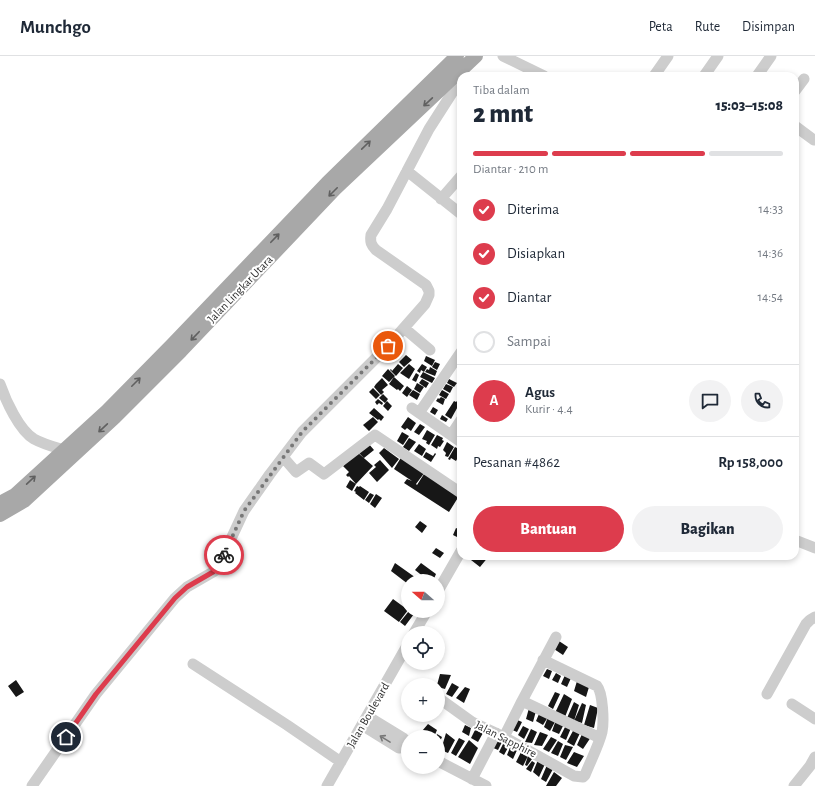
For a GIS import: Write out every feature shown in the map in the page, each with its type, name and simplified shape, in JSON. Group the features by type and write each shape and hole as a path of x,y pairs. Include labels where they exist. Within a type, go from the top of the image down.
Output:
{"main road":[{"name":"Jalan Lingkar Utara","path":"0,515 24,501 115,417 181,351 404,117 457,56"},
{"name":"Jalan Lingkar Utara","path":"458,72 473,59"},
{"name":"Jalan Lingkar Utara","path":"0,503 15,495 112,406 327,183 457,72"}],"street":[{"path":"503,56 536,72"},
{"path":"660,72 668,56"},
{"path":"707,72 718,56"},
{"path":"760,72 771,56"},
{"path":"465,72 473,59"},
{"path":"799,86 804,79"},
{"path":"32,786 96,694 175,598 187,587 217,569 244,511 302,432 388,346 425,304 429,291 426,285 376,250 372,246 370,240 371,235 387,209 429,129 457,85"},
{"path":"799,129 814,140"},
{"path":"407,172 457,211"},
{"path":"441,199 457,181"},
{"path":"404,328 430,350"},
{"path":"457,357 415,411 457,439"},
{"path":"0,384 4,396 28,434 35,440 64,450"},
{"path":"451,435 457,426"},
{"path":"283,457 296,472 310,463 324,474 375,435 457,490"},
{"path":"799,542 815,548"},
{"path":"445,579 457,558"},
{"path":"767,694 806,624 815,617"},
{"path":"472,779 522,701 556,637"},
{"name":"Jalan Boulevard","path":"327,786 401,656"},
{"path":"522,701 600,738 602,726 602,702 600,689 597,686 543,660"},
{"path":"193,664 341,762"},
{"name":"Jalan Sapphire","path":"445,703 461,715 483,728 500,735 574,776 580,777 585,775 600,738"},
{"path":"792,704 815,719"},
{"path":"364,720 401,737"},
{"path":"364,720 399,748 401,748"},
{"path":"794,786 815,758"},
{"path":"445,765 486,786"}],"building":[{"path":"406,355 412,360 404,367 399,362"},
{"path":"426,356 435,360 432,366 424,361"},
{"path":"435,362 440,364 437,370 432,367"},
{"path":"398,364 403,368 396,376 390,370 391,369 392,371"},
{"path":"409,364 415,369 409,379 400,373"},
{"path":"422,364 427,367 424,372 421,370 420,373 417,371"},
{"path":"430,367 437,371 435,376 425,372 427,369 429,370"},
{"path":"388,369 395,376 389,382 382,376"},
{"path":"423,372 435,378 432,383 420,377"},
{"path":"416,373 419,375 416,382 412,380"},
{"path":"394,377 404,386 400,391 389,384"},
{"path":"382,378 388,385 382,390 384,392 381,395 374,387"},
{"path":"422,379 429,383 426,388 419,383"},
{"path":"449,379 457,383 454,387 447,383"},
{"path":"417,383 424,387 420,393 414,389"},
{"path":"446,384 453,387 450,393 443,389"},
{"path":"407,386 412,390 407,397 402,393"},
{"path":"373,388 380,395 376,399 369,392"},
{"path":"413,390 420,394 417,400 409,395"},
{"path":"442,390 449,394 446,399 439,395"},
{"path":"383,394 388,399 385,403 379,398"},
{"path":"441,397 445,399 443,405 436,401"},
{"path":"378,399 383,403 382,405 379,403 377,405 375,402"},
{"path":"387,401 392,406 388,411 383,406"},
{"path":"454,401 457,401 457,408 451,419 445,415"},
{"path":"433,407 438,410 435,415 430,412"},
{"path":"374,408 384,417 381,421 369,413"},
{"path":"442,415 448,419 446,422 440,419"},
{"path":"373,417 378,422 369,431 363,425"},
{"path":"408,417 416,423 411,431 407,428 405,430 401,427"},
{"path":"420,424 425,427 419,435 414,432"},
{"path":"427,430 435,435 429,445 426,443 427,441 422,439"},
{"path":"402,432 409,436 403,445 397,441"},
{"path":"437,435 443,438 442,440 444,441 440,447 438,446 437,449 431,445"},
{"path":"409,438 416,442 409,451 403,447"},
{"path":"447,442 454,447 448,457 445,456 446,453 443,450"},
{"path":"368,443 374,450 364,458 358,452"},
{"path":"419,444 426,449 422,456 414,451"},
{"path":"455,447 457,448 456,461 451,458 450,460 448,459"},
{"path":"384,448 399,459 392,468 379,453"},
{"path":"357,452 373,466 356,484 349,476 348,477 346,475 349,472 343,466"},
{"path":"426,452 433,456 435,453 436,454 431,462 423,457"},
{"path":"402,456 425,472 416,484 417,485 424,474 457,495 457,499 449,512 404,483 407,479 412,481 394,469"},
{"path":"380,460 389,470 377,482 369,473 376,467 374,465"},
{"path":"350,480 356,484 352,491 346,487"},
{"path":"357,486 360,486 369,492 364,500 354,491"},
{"path":"370,493 374,495 369,503 365,500"},
{"path":"376,494 382,498 375,508 370,504"},
{"path":"420,521 427,526 422,533 415,527"},
{"path":"456,528 457,528 457,537 453,535"},
{"path":"436,548 444,553 440,558 432,553"},
{"path":"471,560 486,560 480,567"},
{"path":"395,563 411,574 401,574 401,579 391,571"},
{"path":"421,563 436,574 420,574 415,570"},
{"path":"393,599 401,605 402,618 399,622 384,611"},
{"path":"403,618 411,618 405,626 400,622"},
{"path":"559,641 568,647 563,655 554,649"},
{"path":"547,669 552,671 549,679 543,676"},
{"path":"556,673 561,676 558,683 552,680"},
{"path":"440,674 451,675 445,689 445,678 439,678"},
{"path":"565,675 571,678 567,687 561,684"},
{"path":"16,680 24,692 16,697 8,686"},
{"path":"577,681 589,687 586,697 574,691"},
{"path":"452,683 459,687 452,697 446,694"},
{"path":"465,687 470,689 464,703 456,698"},
{"path":"555,692 560,694 553,709 548,706"},
{"path":"564,694 572,699 565,717 555,713"},
{"path":"574,702 579,705 574,721 567,718"},
{"path":"582,703 586,705 582,723 574,721"},
{"path":"590,705 598,708 594,728 584,725"},
{"path":"529,708 536,711 533,722 526,719"},
{"path":"539,714 548,717 543,725 536,721"},
{"path":"548,717 556,720 550,731 544,727"},
{"path":"515,719 522,722 517,732 510,729"},
{"path":"556,720 564,724 559,734 552,731"},
{"path":"428,724 437,730 423,730"},
{"path":"465,725 471,728 469,736 462,732"},
{"path":"566,725 571,728 566,740 560,737"},
{"path":"523,726 529,729 524,739 518,735"},
{"path":"531,729 537,732 532,743 525,742"},
{"path":"574,729 580,733 574,746 567,742"},
{"path":"475,730 483,733 478,742 471,738"},
{"path":"540,732 548,735 542,746 534,745"},
{"path":"446,733 455,740 448,753 445,752"},
{"path":"582,734 591,737 583,749 577,745"},
{"path":"551,737 557,740 549,752 543,749"},
{"path":"459,738 465,741 456,756 451,753"},
{"path":"495,739 502,742 498,750 491,747"},
{"path":"469,740 478,748 470,764 458,757"},
{"path":"558,741 563,744 558,756 551,753"},
{"path":"504,742 510,744 504,755 499,752"},
{"path":"511,745 518,748 513,759 507,755"},
{"path":"565,745 573,747 566,760 560,757"},
{"path":"522,750 532,759 527,766 525,765 528,756 523,766 516,762"},
{"path":"574,752 584,756 577,767 567,763"},
{"path":"538,760 545,764 539,777 533,772"},
{"path":"532,761 535,763 531,772 526,769"},
{"path":"547,765 553,769 546,782 541,779"},
{"path":"554,772 562,778 556,786 546,786"}],"way so far":[{"path":"224,555 244,511 302,432 388,346"}],"route":[{"path":"66,737 96,694 175,598 187,587 217,569 224,555"}]}
